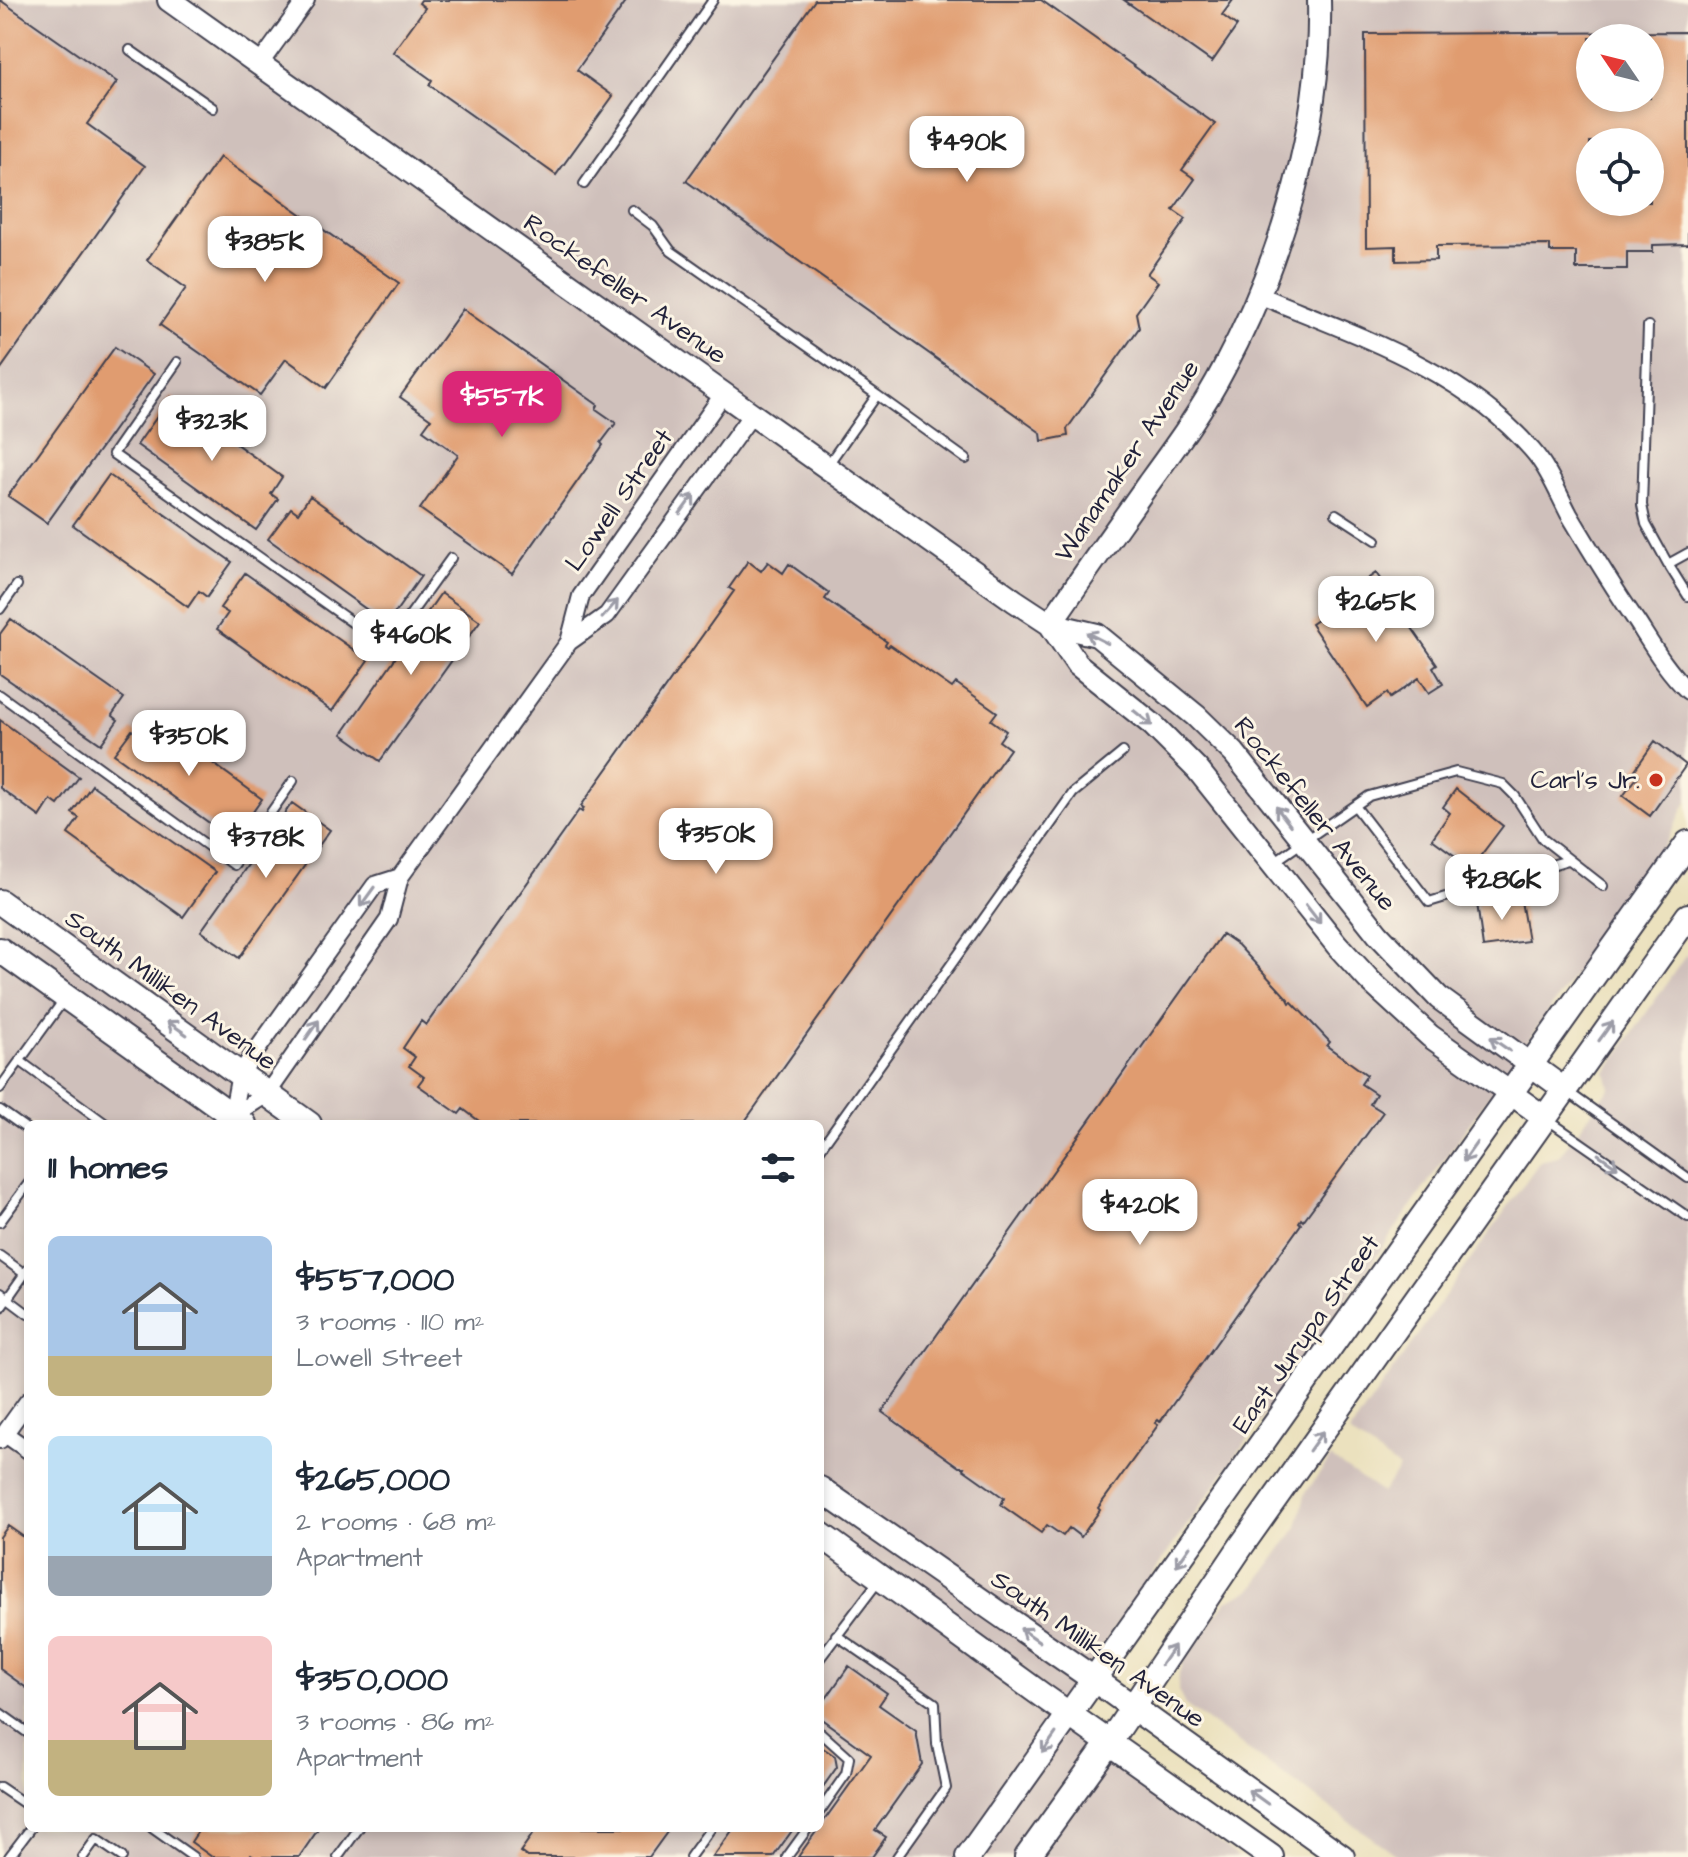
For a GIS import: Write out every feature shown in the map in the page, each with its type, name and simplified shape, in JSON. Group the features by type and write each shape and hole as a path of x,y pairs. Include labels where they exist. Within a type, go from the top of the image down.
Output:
{"main road":[{"name":"East Jurupa Street","path":"968,1857 1688,843"},
{"name":"South Milliken Avenue","path":"0,902 303,1120"},
{"path":"1027,1857 1109,1743 1242,1545 1688,916"},
{"path":"0,950 233,1120"},
{"name":"South Milliken Avenue","path":"824,1492 1342,1857"},
{"path":"824,1537 1271,1857"}],"street":[{"name":"Rockefeller Avenue","path":"169,0 1050,624 1077,664 1153,725 1197,769 1337,945 1370,981 1430,1036 1544,1117"},
{"path":"259,65 306,0"},
{"name":"Wanamaker Avenue","path":"1050,624 1188,428 1224,368 1259,295 1294,189 1308,124 1319,0"},
{"path":"1259,295 1432,370 1509,428 1534,452 1597,562 1672,675 1688,691"},
{"name":"Lowell Street","path":"569,642 581,596 724,393"},
{"name":"Lowell Street","path":"235,1120 267,1094 389,919 400,877 569,642 607,615 752,414"},
{"name":"Rockefeller Avenue","path":"1050,624 1097,635 1196,716 1234,753 1378,934 1439,998 1564,1089"},
{"name":"Lowell Street","path":"234,1120 240,1074 375,885 400,877"},
{"path":"24,1407 2,1437 24,1448"}],"lane":[{"path":"584,184 713,0"},
{"path":"130,50 213,108"},
{"path":"632,210 653,226 671,251 966,459"},
{"path":"1648,326 1642,505 1646,524 1688,596"},
{"path":"177,362 113,454 387,647 451,558"},
{"path":"827,466 877,395"},
{"path":"1336,514 1376,540"},
{"path":"1668,564 1688,553"},
{"path":"0,609 17,585"},
{"path":"0,695 234,865 293,781"},
{"path":"824,1143 1073,793 1123,752"},
{"path":"1273,863 1369,796 1456,772 1503,784 1515,796 1543,839 1603,886"},
{"path":"1355,806 1429,902 1568,860"},
{"path":"0,1088 66,997"},
{"path":"20,1061 101,1120"},
{"path":"1564,1089 1688,1178"},
{"path":"0,1110 24,1127"},
{"path":"1544,1117 1688,1217"},
{"path":"0,1222 24,1189"},
{"path":"0,1256 24,1270"},
{"path":"0,1309 4,1296 24,1273"},
{"path":"4,1296 24,1311"},
{"path":"824,1652 880,1578"},
{"path":"836,1635 935,1703 937,1744 946,1788 897,1857"},
{"path":"0,1713 24,1730"},
{"path":"824,1736 849,1758 846,1774 824,1805"},
{"path":"0,1787 24,1803"},
{"path":"9,1857 28,1832"},
{"path":"158,1832 193,1857"},
{"path":"338,1857 356,1832"},
{"path":"690,1857 708,1832"},
{"path":"787,1857 805,1832"},
{"path":"83,1857 96,1839 122,1857"}],"shaded area":[{"path":"0,0 1688,0 1688,800 1662,850 1050,1720 1239,1857 0,1857"},
{"path":"1688,952 1688,1857 1399,1857 1185,1705 1178,1691 1183,1661 1227,1601 1252,1589 1297,1527 1306,1492 1331,1458 1382,1493 1399,1468 1349,1433 1540,1161 1558,1157 1610,1088 1606,1072"}],"building":[{"path":"0,0 117,82 87,124 145,166 0,370"},
{"path":"421,0 627,0 577,70 613,96 556,175 429,85 432,80 393,52 425,8 419,3"},
{"path":"815,0 1041,0 1215,124 1182,170 1195,179 1173,210 1186,219 1147,274 1158,282 1136,313 1139,328 1067,429 1068,436 1042,441 1041,433 686,181"},
{"path":"1124,0 1233,0 1222,15 1237,26 1212,62"},
{"path":"1664,32 1688,32 1688,244 1653,245 1653,252 1627,252 1627,269 1576,269 1576,252 1550,252 1550,245 1436,246 1436,260 1396,261 1396,246 1366,247 1365,34 1576,33 1576,112 1664,112"},
{"path":"220,157 399,283 326,388 286,359 260,395 160,325 186,288 147,260"},
{"path":"463,309 598,405 596,409 616,423 512,574 420,509 458,455 423,430 431,419 400,397"},
{"path":"115,347 154,374 47,523 8,496"},
{"path":"171,397 282,477 271,494 278,499 256,530 137,445"},
{"path":"109,475 232,562 207,597 199,591 188,607 73,525"},
{"path":"310,496 421,576 387,624 268,539 291,508 298,513"},
{"path":"748,561 761,571 768,562 783,573 789,564 829,593 825,599 887,642 885,645 890,645 952,688 956,683 997,712 991,720 1006,731 999,741 1010,749 746,1120 478,1120 463,1109 459,1114 418,1085 424,1077 409,1066 415,1057 403,1048 421,1021 426,1025 579,810 582,812 584,808 581,806 734,591 729,588"},
{"path":"245,573 368,660 332,711 217,629 228,613 220,608"},
{"path":"1376,573 1396,602 1401,598 1410,611 1403,615 1437,664 1433,667 1443,684 1429,693 1419,678 1390,698 1387,693 1367,707 1311,624 1356,594 1353,589"},
{"path":"441,593 480,621 380,761 342,734"},
{"path":"11,619 124,698 112,715 118,720 101,744 0,674 0,634"},
{"path":"152,719 262,799 233,840 114,754 132,730 140,735"},
{"path":"0,720 79,777 58,805 51,800 40,817 0,788"},
{"path":"1655,741 1686,765 1650,816 1623,796 1639,775 1634,771"},
{"path":"92,785 215,872 183,917 68,834 79,818 72,813"},
{"path":"1456,789 1503,826 1478,859 1462,861 1432,839 1450,813 1443,807"},
{"path":"292,803 330,830 239,958 201,931"},
{"path":"1520,895 1528,941 1483,947 1477,903"},
{"path":"1222,934 1238,945 1330,1042 1327,1046 1367,1075 1361,1084 1376,1094 1370,1104 1383,1112 1303,1221 1301,1219 1301,1224 1160,1422 1155,1423 1158,1425 1098,1508 1100,1510 1081,1537 1069,1528 1063,1536 1047,1525 1041,1533 1001,1505 1004,1498 964,1467 959,1467 882,1412"},
{"path":"8,1526 24,1537 24,1686 0,1669 0,1537"},
{"path":"849,1666 887,1693 879,1705 916,1731 922,1764 875,1830 886,1837 872,1857 798,1857 816,1832 824,1832 824,1821 871,1755 824,1721 824,1701"},
{"path":"824,1749 835,1756 837,1767 824,1785"},
{"path":"197,1832 316,1832 299,1857 212,1857 191,1842"},
{"path":"534,1832 667,1832 649,1857 527,1857 520,1852"},
{"path":"731,1832 791,1832 773,1857 713,1857"}],"place":[{"name":"Carl's Jr.","path":"1656,780"}]}
